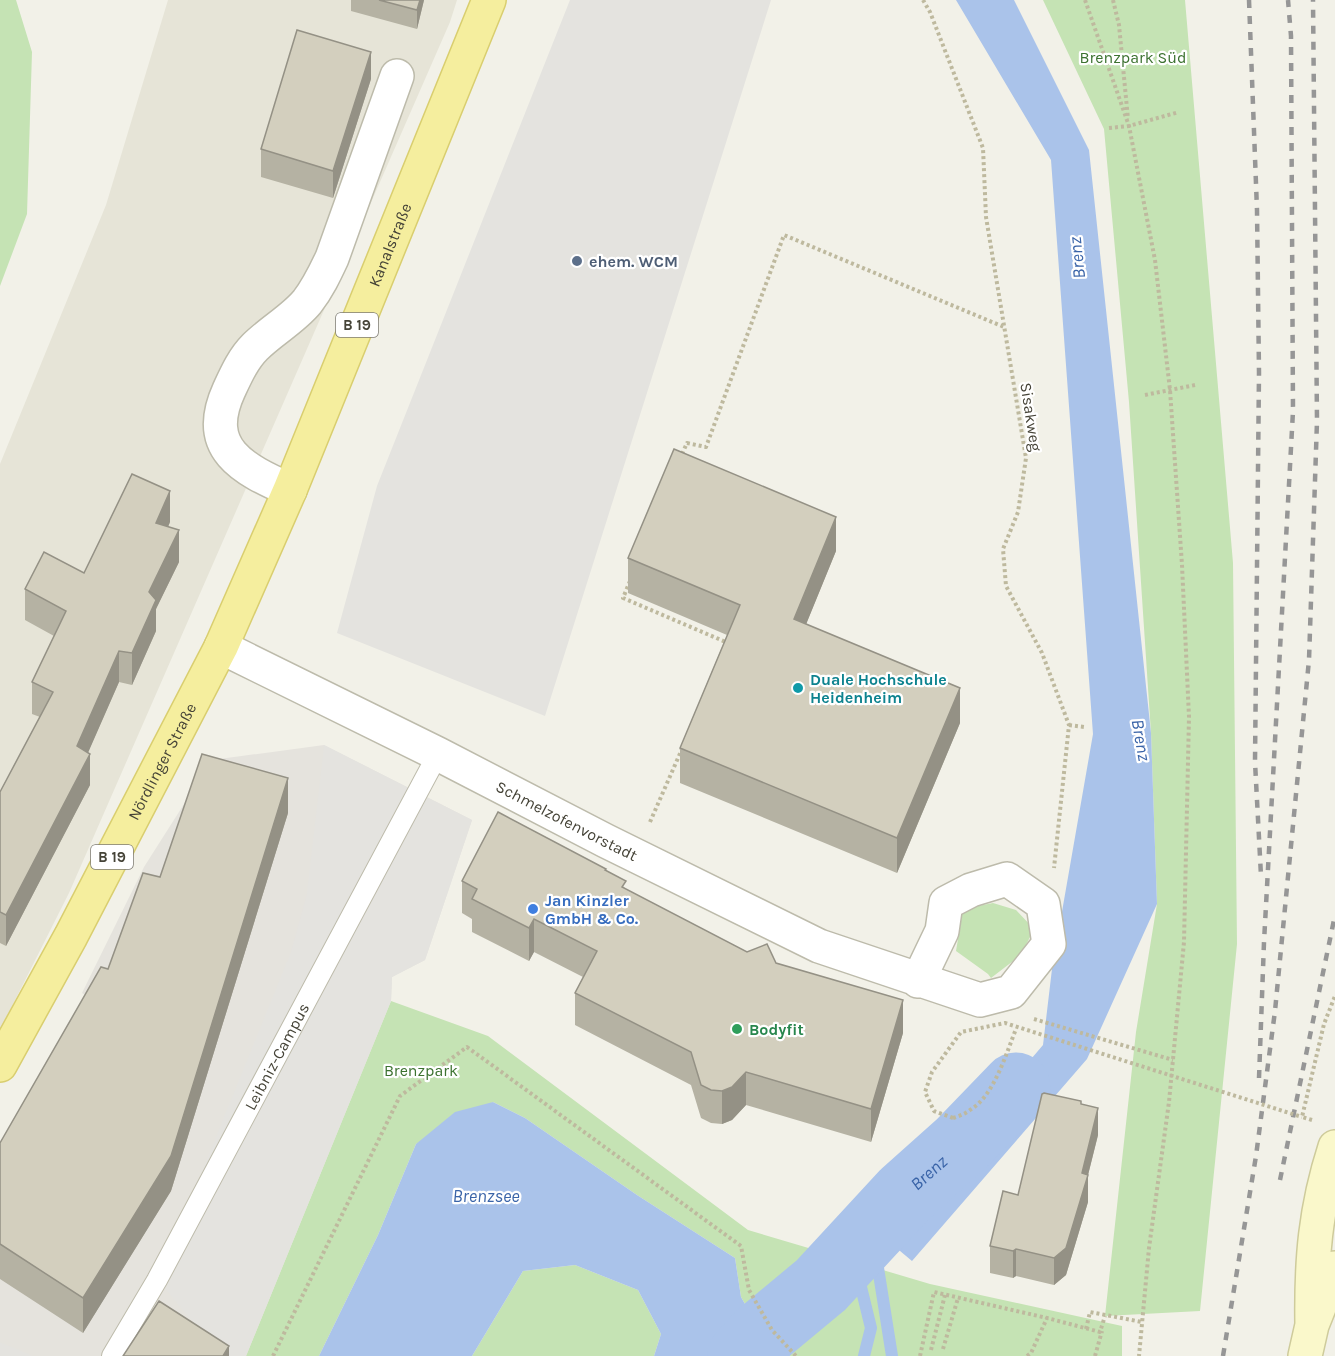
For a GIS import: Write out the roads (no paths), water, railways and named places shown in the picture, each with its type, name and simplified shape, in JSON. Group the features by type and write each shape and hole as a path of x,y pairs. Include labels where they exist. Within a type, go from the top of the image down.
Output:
{"main road":[{"name":"Kanalstraße","path":"221,647 290,490 489,0"},
{"name":"Nördlinger Straße","path":"0,1065 82,915 221,647"}],"street":[{"path":"290,490 256,475 237,461 223,441 220,420 227,395 240,367 255,347 306,303 321,280 332,258 398,76"},
{"name":"Schmelzofenvorstadt","path":"221,647 819,946 1033,1019"},
{"path":"918,981 942,931 946,903 971,890 1006,879 1043,904 1049,944 1011,992 980,1000"},
{"path":"1309,1340 1314,1239 1327,1210 1335,1147"},
{"path":"1309,1340 1335,1268"}],"lane":[{"name":"Leibniz-Campus","path":"112,1356 158,1280 438,754"}],"water":[{"path":"956,0 1014,0 1089,150 1151,733 1157,904 1087,1059 912,1261 881,1235 1043,1045 1052,969 1093,734 1051,160"},
{"name":"Brenzsee","path":"493,1102 525,1118 637,1195 735,1258 741,1297 762,1334 782,1356 654,1356 661,1334 638,1290 575,1265 523,1271 472,1356 319,1356 378,1235 416,1144 455,1112"}],"waterway":[{"name":"Brenz","path":"742,1356 762,1334 821,1285 905,1194 961,1144 1016,1087"},
{"path":"872,1230 892,1356"},
{"path":"852,1250 871,1328 864,1356"}],"railway":[{"path":"1249,0 1257,210 1259,373 1255,762 1261,876"},
{"path":"1259,1078 1264,942 1293,411 1291,36 1288,0"},
{"path":"1223,1356 1256,1156 1275,1011 1309,660 1317,421 1313,0"},
{"path":"1280,1180 1335,915"}],"place":[{"name":"ehem. WCM","path":"577,261"},
{"name":"Duale Hochschule Heidenheim","path":"798,688"},
{"name":"Jan Kinzler GmbH & Co.","path":"533,909"},
{"name":"Bodyfit","path":"737,1029"}],"park label":[{"name":"Brenzpark Süd","path":"1133,57"},
{"name":"Brenzpark","path":"421,1070"}]}
